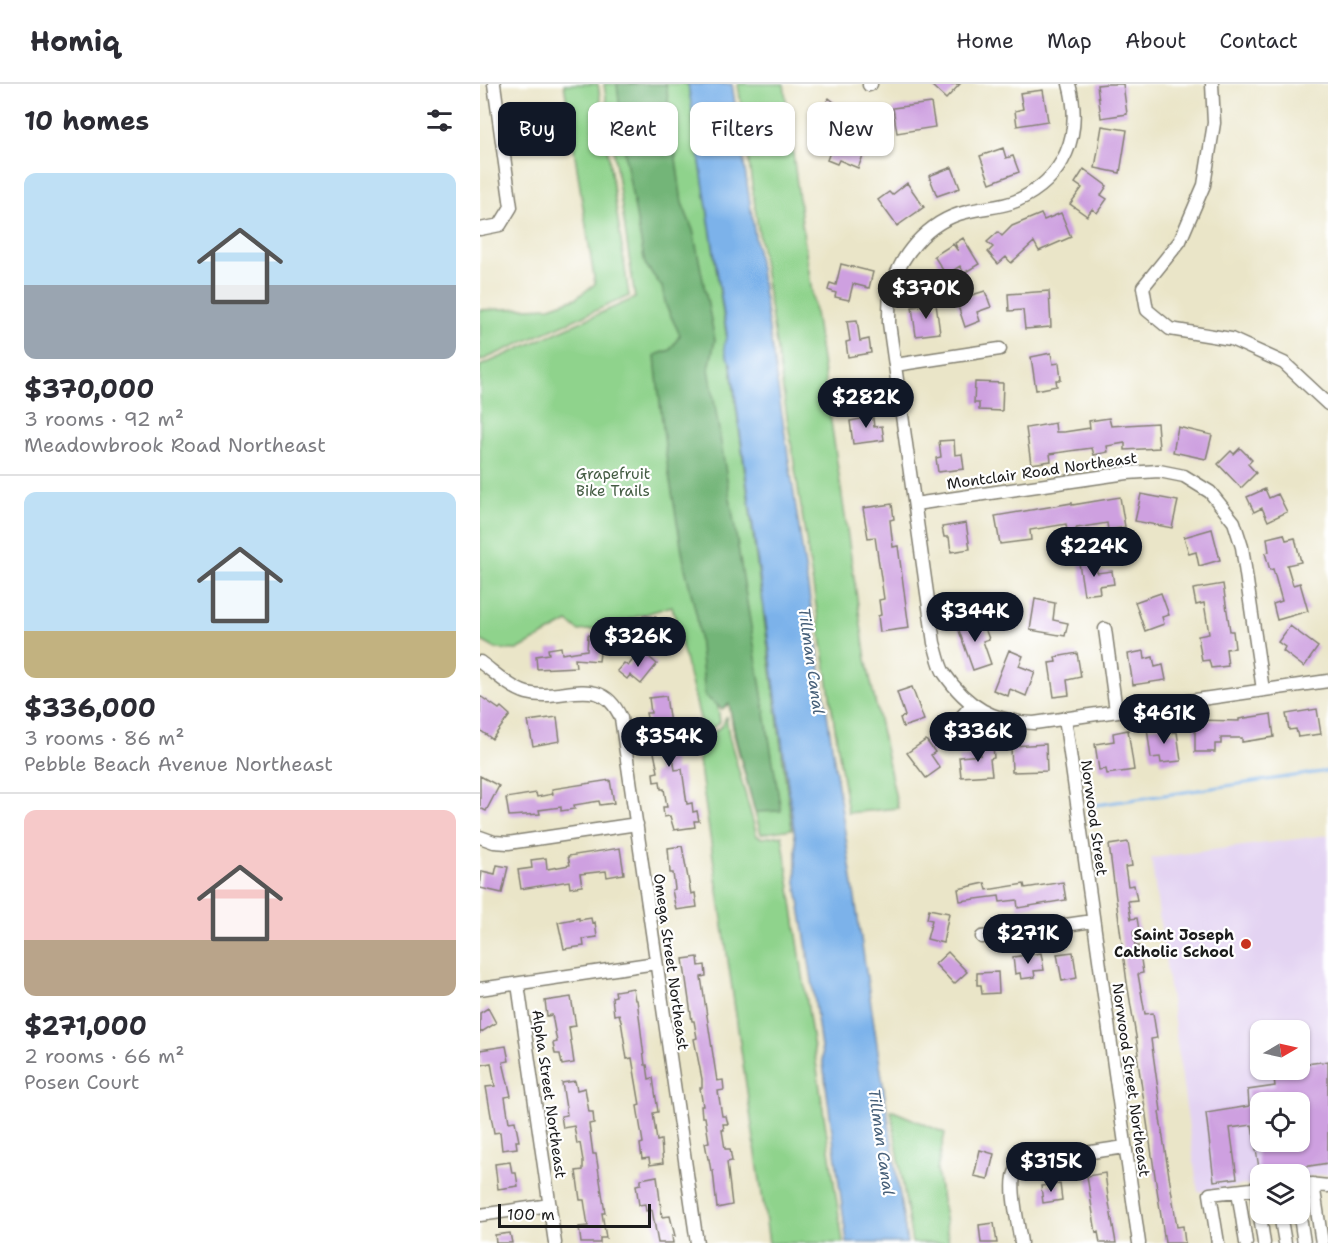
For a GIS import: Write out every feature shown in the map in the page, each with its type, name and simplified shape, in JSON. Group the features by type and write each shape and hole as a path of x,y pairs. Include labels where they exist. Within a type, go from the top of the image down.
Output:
{"street":[{"path":"480,229 500,225 511,207 494,84"},
{"path":"1069,84 1075,104 1073,130 1066,155 1052,176 1038,189 1014,202 965,212 945,220 924,234 908,253 897,273 890,296 889,323 934,643 944,672 972,705 992,716 1013,722 1034,723 1328,681"},
{"path":"1212,84 1214,123 1204,185 1180,241 1143,287 1147,310 1170,329 1231,339 1284,363 1328,404"},
{"path":"895,365 1000,350"},
{"name":"Montclair Road Northeast","path":"915,504 1127,473 1159,471 1184,476 1210,492 1234,522 1242,547 1263,690"},
{"path":"1105,629 1116,711"},
{"name":"Omega Street Northeast","path":"480,662 528,694 543,696 588,691 602,694 617,708 621,718 697,1243"},
{"path":"954,725 972,705"},
{"name":"Norwood Street","path":"1065,718 1094,921"},
{"path":"480,837 494,842 508,843 637,824"},
{"path":"982,937 1094,921"},
{"name":"Norwood Street Northeast","path":"1094,921 1139,1243"},
{"path":"480,989 656,963"},
{"name":"Alpha Street Northeast","path":"518,984 555,1243"},
{"path":"1021,1243 1013,1183 1015,1172 1022,1165 1031,1161 1125,1147"},
{"path":"1310,1184 1328,1186"},
{"path":"1313,1184 1322,1243"},
{"path":"1218,1243 1210,1194 1250,1189"},
{"path":"1238,1191 1246,1243"},
{"path":"480,1215 550,1205"},
{"path":"1262,1224 1264,1243"},
{"path":"1282,1224 1285,1243"},
{"path":"1301,1224 1304,1243"}],"shaded area":[{"name":"Saint Joseph Catholic School","path":"1328,835 1328,1174 1310,1176 1310,1164 1250,1164 1250,1184 1198,1192 1151,858"}],"green space":[{"path":"564,84 598,84 601,102 588,102 588,156 609,156 629,296 480,361 480,310 550,307 576,298 595,284 575,156 576,102 567,102"},
{"name":"Grapefruit Bike Trails","path":"604,84 688,84 691,102 690,156 699,156 728,346 792,829 761,834 734,735 727,688 717,701 720,722 704,734 672,606 596,629 579,631 568,622 517,650 496,649 480,640 480,366 635,298 614,156 678,156 678,102 607,102"},
{"path":"617,84 666,84 668,102 619,102"},
{"path":"738,84 784,84 786,102 740,102"},
{"path":"625,156 676,156 682,203 693,230 715,340 709,369 781,811 755,812 729,704 722,709 705,696 697,617 685,568 667,463 655,355 670,350 680,335 666,306 662,287 645,264"},
{"path":"748,156 793,156 866,659 898,808 848,813"},
{"path":"726,716 729,736 757,836 762,838 782,835 843,1243 769,1243 696,740 700,737 706,738 723,725"},
{"path":"891,1110 945,1133 937,1170 949,1243 912,1243"}],"water":[{"path":"688,84 732,84 735,102 691,102"},
{"name":"Tillman Canal","path":"699,156 743,156 907,1243 847,1243 812,980 796,882 796,845 731,364 725,349 727,335"}],"building":[{"path":"930,84 960,84 946,99"},
{"path":"1123,84 1127,114 1101,118 1097,85"},
{"path":"1043,90 1048,121 1017,126 1015,111 1023,109 1020,93"},
{"path":"931,103 935,127 897,133 894,108"},
{"path":"1102,126 1127,130 1120,173 1095,168"},
{"path":"1003,148 1006,158 1013,156 1019,172 990,183 980,156"},
{"path":"828,156 863,156 858,168 839,160 837,164 827,160"},
{"path":"952,167 960,188 937,196 929,176"},
{"path":"1084,169 1107,186 1101,195 1107,199 1097,213 1092,209 1087,216 1070,204 1082,188 1075,183"},
{"path":"907,183 924,207 897,226 878,200 889,192 892,195"},
{"path":"1061,213 1071,237 1039,251 1034,242 1011,263 1006,257 998,264 988,252 993,247 987,242 998,232 1002,236 1012,226 1041,214 1044,220"},
{"path":"963,238 979,264 964,273 960,266 946,275 934,256 953,244 958,251 955,243"},
{"path":"841,264 873,272 869,288 853,284 849,300 835,297 836,293 828,290 830,283 836,285"},
{"path":"985,291 991,307 977,312 980,321 965,327 956,300"},
{"path":"1049,291 1051,327 1025,329 1023,310 1009,311 1008,294"},
{"path":"936,304 940,333 916,336 912,307"},
{"path":"857,320 860,341 869,339 871,353 848,357 846,342 850,341 847,321"},
{"path":"1051,353 1053,364 1059,363 1061,380 1056,380 1057,386 1036,390 1031,357"},
{"path":"975,382 1003,383 1002,411 979,410 979,403 974,403"},
{"path":"872,410 874,427 882,426 884,440 853,444 850,421 861,419 860,411"},
{"path":"1109,418 1111,426 1157,423 1159,448 1125,450 1125,443 1107,446 1108,452 1094,455 1092,448 1050,454 1051,461 1031,464 1026,428 1055,423 1056,432 1064,432 1090,428 1089,421"},
{"path":"1178,427 1212,435 1206,459 1173,452"},
{"path":"954,440 955,455 962,454 964,469 938,472 936,458 941,457 939,441"},
{"path":"1240,448 1252,460 1248,464 1256,473 1241,488 1218,464 1231,451 1234,454"},
{"path":"1265,489 1269,498 1278,494 1287,512 1268,521 1262,508 1254,512 1247,497"},
{"path":"1141,494 1178,501 1172,528 1135,521"},
{"path":"1120,497 1125,527 1108,530 1107,523 1067,531 1066,524 1030,530 1031,540 1000,544 995,516"},
{"path":"892,504 894,519 890,520 893,547 898,546 909,628 880,632 879,600 884,599 875,537 868,538 863,508"},
{"path":"966,523 970,549 951,552 949,537 944,537 942,527"},
{"path":"1212,529 1220,560 1199,566 1196,552 1189,554 1184,537"},
{"path":"1284,534 1286,540 1295,538 1301,562 1287,565 1293,585 1300,583 1308,611 1277,620 1273,604 1282,601 1273,569 1270,570 1265,553 1269,552 1267,538"},
{"path":"1096,561 1097,573 1112,571 1114,584 1099,586 1100,593 1084,595 1079,563"},
{"path":"1223,584 1235,648 1226,649 1228,666 1211,668 1209,660 1202,661 1198,636 1209,634 1204,603 1196,605 1193,589"},
{"path":"1161,593 1169,615 1162,617 1164,624 1145,631 1135,602"},
{"path":"1035,599 1055,603 1053,620 1068,623 1065,636 1030,630"},
{"path":"643,615 656,617 653,629 643,628"},
{"path":"982,620 989,639 983,641 991,664 973,670 957,625"},
{"path":"1290,626 1318,647 1304,667 1283,651 1285,647 1278,642"},
{"path":"588,635 615,637 615,654 600,653 599,661 575,659 576,667 537,669 536,656 549,654 548,649 561,647 562,654 587,650"},
{"path":"641,650 657,664 641,684 630,675 627,679 617,671 624,663 628,666"},
{"path":"1009,650 1023,656 1019,666 1035,672 1026,696 1010,689 1008,696 993,690"},
{"path":"1144,651 1145,659 1153,657 1155,667 1163,665 1166,680 1133,685 1128,654"},
{"path":"1077,653 1081,677 1067,680 1069,695 1054,697 1049,663 1056,662 1055,657"},
{"path":"912,687 924,720 903,727 900,718 905,716 897,692"},
{"path":"480,696 499,709 501,707 510,715 492,739 480,730"},
{"path":"666,696 675,770 682,769 687,804 692,803 693,812 697,811 699,821 694,821 695,827 674,830 670,816 664,817 663,807 667,807 664,789 661,789 660,781 654,782 653,773 658,772 646,713 651,713 649,698"},
{"path":"1317,709 1321,734 1298,737 1296,729 1289,730 1286,714"},
{"path":"1271,714 1274,737 1242,742 1242,738 1221,738 1221,744 1215,744 1215,752 1195,752 1195,720 1239,721 1239,719"},
{"path":"557,717 560,741 533,746 528,721"},
{"path":"1162,726 1163,733 1177,732 1181,761 1161,763 1160,757 1151,758 1147,728"},
{"path":"1128,730 1134,770 1107,774 1106,769 1099,770 1095,744 1114,741 1113,733"},
{"path":"926,740 935,752 931,755 940,768 926,778 907,753"},
{"path":"1046,744 1047,771 1012,772 1011,746"},
{"path":"993,745 994,758 990,759 992,775 961,777 959,757 981,755 980,746"},
{"path":"480,776 499,786 486,811 480,808"},
{"path":"610,780 614,803 600,805 599,801 574,805 575,809 561,811 561,807 539,810 540,814 509,816 506,798 536,793 537,797 553,794 552,789"},
{"path":"1128,842 1132,866 1125,867 1128,886 1134,885 1137,900 1128,901 1131,919 1137,918 1139,930 1133,931 1135,946 1139,946 1143,973 1138,974 1145,1014 1153,1013 1157,1038 1151,1039 1161,1111 1159,1112 1177,1227 1183,1226 1185,1243 1165,1243 1137,1055 1139,1054 1109,845"},
{"path":"682,846 691,894 695,893 697,907 676,910 668,848"},
{"path":"620,848 624,874 607,877 606,871 580,874 582,886 570,888 569,881 521,889 518,870 532,868 531,860 546,858 547,869 570,865 568,856"},
{"path":"497,865 508,867 502,893 480,888 482,871 495,874"},
{"path":"1063,882 1066,900 1018,908 1017,900 1000,902 999,896 960,901 958,889 985,883 987,890 1024,884 1025,888"},
{"path":"929,909 949,913 943,943 927,939 932,920 927,919"},
{"path":"579,918 579,920 591,918 592,923 595,922 597,937 583,939 584,946 564,949 558,922"},
{"path":"948,952 967,972 954,984 935,964"},
{"path":"1073,952 1077,978 1062,981 1057,954"},
{"path":"1041,953 1044,970 1034,971 1035,977 1021,979 1020,973 1015,974 1013,957"},
{"path":"698,957 699,966 705,965 706,976 701,977 717,1081 723,1080 724,1090 718,1091 722,1116 726,1116 728,1124 723,1124 724,1130 722,1130 725,1149 730,1149 732,1161 727,1162 732,1205 717,1208 713,1171 711,1171 705,1143 709,1142 705,1117 702,1117 700,1088 702,1088 702,1079 694,1039 697,1038 694,1021 692,1021 683,959"},
{"path":"998,972 999,993 982,994 981,985 977,985 977,973"},
{"path":"633,988 635,1000 637,1000 645,1065 647,1065 649,1079 653,1078 658,1112 653,1113 657,1141 661,1140 663,1163 650,1165 649,1158 642,1159 640,1144 643,1143 637,1106 640,1105 632,1058 627,1059 621,1021 619,1014 614,1015 612,997 616,996 615,991"},
{"path":"571,997 576,1026 569,1027 574,1063 562,1065 560,1054 555,1054 553,1043 557,1042 552,1015 547,1016 545,1001"},
{"path":"488,1008 496,1023 480,1033 480,1013"},
{"path":"506,1046 509,1061 503,1062 511,1096 505,1097 509,1122 515,1121 519,1141 516,1141 517,1148 502,1150 500,1132 494,1133 486,1087 495,1086 491,1063 481,1065 480,1050"},
{"path":"1328,1061 1328,1163 1310,1166 1310,1164 1258,1164 1256,1152 1310,1152 1310,1092 1250,1092 1250,1125 1230,1128 1237,1178 1214,1181 1206,1113 1249,1106 1248,1090 1275,1086 1274,1080 1310,1080 1310,1063"},
{"path":"575,1081 577,1090 585,1088 589,1112 593,1112 594,1123 589,1124 605,1213 602,1213 606,1238 600,1238 600,1243 581,1243 579,1227 588,1226 584,1200 580,1200 576,1171 583,1170 583,1161 574,1126 563,1128 561,1116 567,1115 562,1083"},
{"path":"980,1150 994,1154 988,1179 974,1176"},
{"path":"510,1162 512,1173 516,1173 518,1186 498,1189 495,1164"},
{"path":"1105,1173 1116,1243 1100,1243 1098,1232 1096,1233 1087,1176"},
{"path":"657,1176 662,1217 670,1216 675,1236 672,1236 673,1243 658,1243 652,1210 646,1211 645,1204 639,1205 636,1185 641,1184 641,1179"},
{"path":"1060,1184 1062,1200 1043,1203 1041,1186"},
{"path":"994,1223 997,1243 981,1243 979,1225"},
{"path":"510,1233 512,1243 496,1243 495,1235"}],"waterway":[{"path":"1096,805 1328,771"}],"place":[{"name":"Saint Joseph Catholic School","path":"1246,944"}]}
